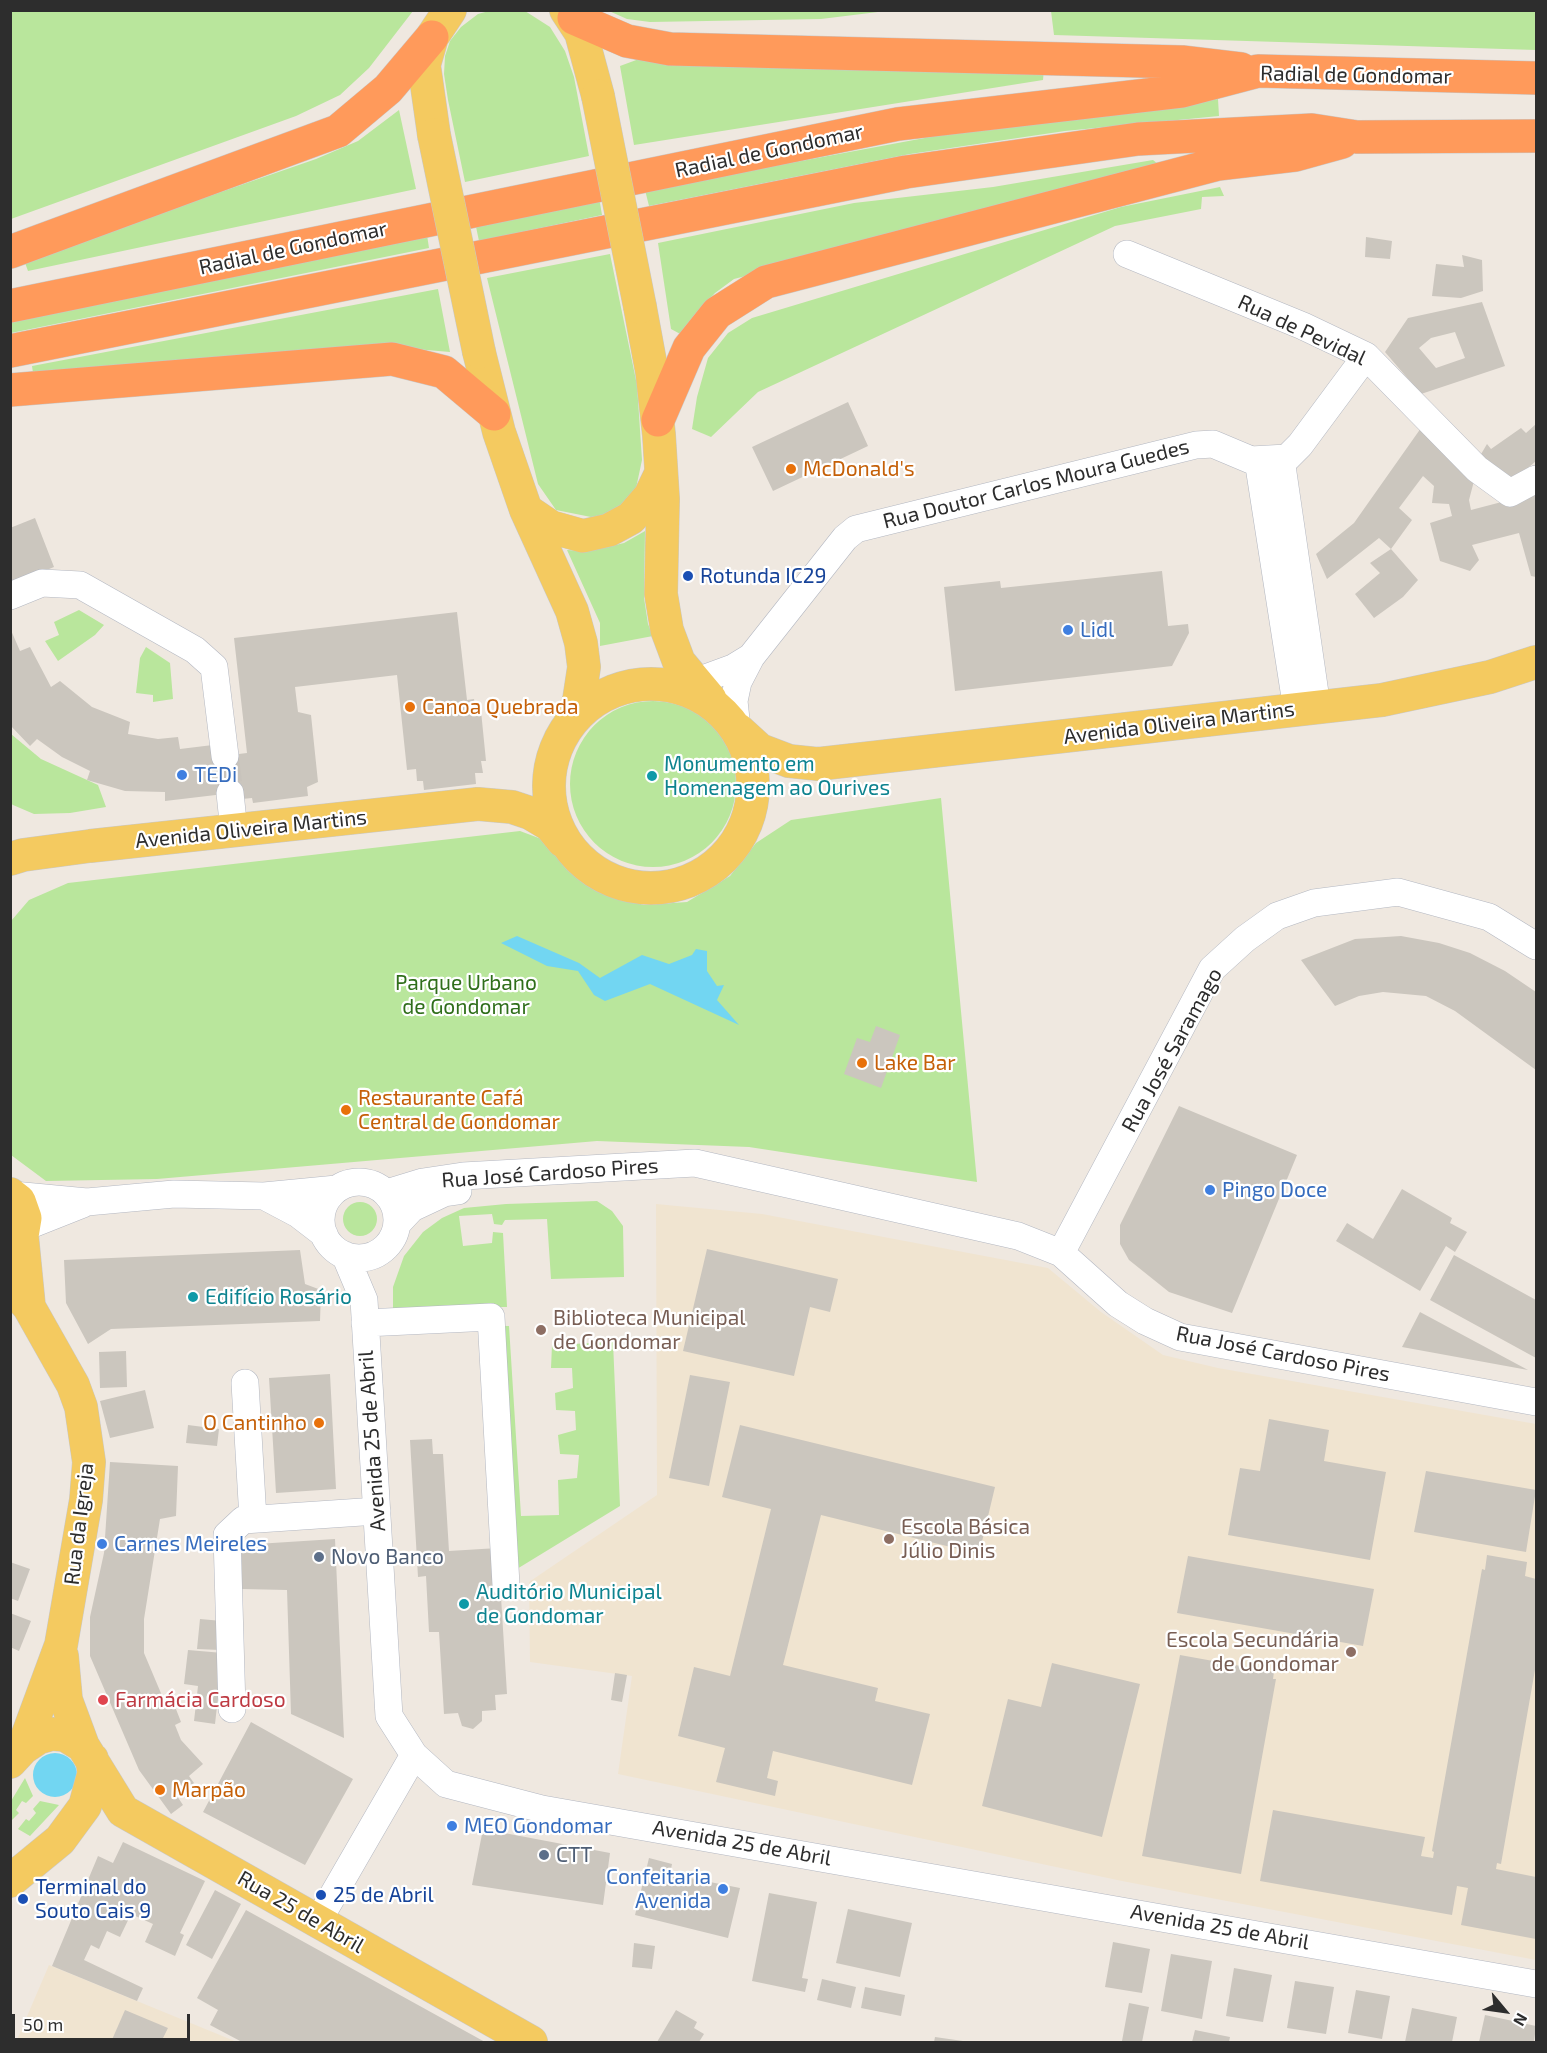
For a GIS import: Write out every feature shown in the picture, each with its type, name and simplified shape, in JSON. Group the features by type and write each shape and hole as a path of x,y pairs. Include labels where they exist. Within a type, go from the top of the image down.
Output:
{"highway":[{"path":"570,14 627,41 670,49 1182,62 1258,71"},
{"path":"10,252 338,131 388,88 432,37"},
{"name":"Radial de Gondomar","path":"10,306 898,124 1182,91 1258,71 1536,78"},
{"path":"10,351 906,172 1138,139 1312,130 1357,137 1536,136"},
{"path":"657,420 689,348 717,313 766,282 1218,164 1294,156 1357,137"},
{"path":"10,390 392,359 444,372 494,414"}],"main road":[{"path":"450,10 432,37 424,65 434,135 494,414 526,510 572,612 581,643 584,667 579,700 570,723 554,752 549,783 553,816 567,844 589,868 616,883 648,889 659,888 680,885 709,871 732,849 748,821 754,790 750,758 737,729 679,662 667,630 661,594 661,473 652,372 598,96 581,33 570,14"},
{"path":"526,510 551,527 583,536 609,530 631,518 650,496 661,473"},
{"name":"Avenida Oliveira Martins","path":"737,729 760,750 789,761 818,764 1382,700 1490,677 1536,662"},
{"path":"570,723 594,701 623,687 655,683 687,690 715,705"},
{"name":"Avenida Oliveira Martins","path":"478,804 506,795 528,784 554,752"},
{"name":"Avenida Oliveira Martins","path":"748,821 765,796 789,777 818,764"},
{"name":"Avenida Oliveira Martins","path":"15,856 478,804 512,807 530,813 550,825 567,844"},
{"name":"Rua da Igreja","path":"12,1194 23,1209 19,1237 20,1296 73,1385 81,1407 89,1462 87,1500 61,1645 16,1755"},
{"name":"Rua da Igreja","path":"61,1645 66,1700 87,1752"},
{"path":"10,1881 60,1840 85,1806 94,1773 87,1752 65,1735 52,1734 16,1755"},
{"name":"Rua 25 de Abril","path":"87,1752 123,1811 531,2043"}],"street":[{"name":"Rua de Pevidal","path":"1126,254 1303,326 1366,356 1477,469 1510,494 1536,478"},
{"path":"1307,709 1269,459 1287,458 1300,445 1366,356"},
{"name":"Rua Doutor Carlos Moura Guedes","path":"737,729 734,701 738,682 751,657 845,538 856,529 1196,445 1213,444 1269,459"},
{"path":"10,596 42,583 80,585 195,650 214,667 225,756"},
{"name":"Rua Doutor Carlos Moura Guedes","path":"655,683 694,680 733,668 751,657"},
{"path":"230,793 234,831"},
{"name":"Rua José Saramago","path":"1061,1253 1212,969 1245,939 1277,916 1314,903 1398,892 1489,918 1536,946"},
{"name":"Rua José Cardoso Pires","path":"397,1224 412,1208 444,1193 679,1170"},
{"name":"Rua José Cardoso Pires","path":"387,1193 423,1182 464,1176 679,1170 774,1183 1018,1236 1061,1253 1118,1304 1145,1321 1179,1336 1536,1402"},
{"path":"12,1194 87,1202 174,1194 264,1196 337,1189 357,1181 368,1182 387,1193 393,1202 397,1224 389,1244 381,1251 357,1258 336,1250 324,1234 298,1214 264,1196"},
{"path":"324,1234 323,1209 328,1197 337,1189"},
{"path":"19,1237 87,1202"},
{"name":"Avenida 25 de Abril","path":"364,1312 381,1251"},
{"name":"Avenida 25 de Abril","path":"345,1255 364,1312 389,1716 414,1755 446,1784 542,1809 1536,1984"},
{"path":"364,1312 491,1317 506,1585"},
{"path":"245,1383 253,1519"},
{"path":"232,1709 227,1535 243,1520 377,1511"},
{"path":"318,1921 414,1755"}],"shaded area":[{"name":"Escola Básica Júlio Dinis","path":"656,1204 762,1214 1048,1268 1101,1312 1163,1355 1218,1368 1536,1424 1536,1960 1122,1881 618,1774 632,1676 530,1662 529,1582 657,1495"},
{"path":"49,1965 237,2042 16,2042"}],"green space":[{"path":"11,10 413,11 369,68 340,95 296,116 11,219"},
{"path":"489,11 525,11 550,27 565,51 574,77 589,156 465,182 448,100 444,74 445,56 450,41 461,27 478,14"},
{"path":"609,11 886,11 821,19 650,22 627,19"},
{"path":"1051,11 1536,11 1536,50 1054,35"},
{"path":"639,59 1044,69 1043,80 634,145 620,66"},
{"path":"1218,99 1219,116 1065,131 910,154 649,206 645,190 973,129"},
{"path":"399,110 416,189 28,271 24,260 316,159 358,141"},
{"path":"1153,160 1163,168 734,279 715,293 691,319 684,336 671,329 658,243 854,203 993,187"},
{"path":"1220,187 1224,196 1202,197 1201,209 1115,226 758,392 711,437 692,429 697,397 708,358 728,333 752,318 1121,207"},
{"path":"599,197 602,215 479,241 475,222"},
{"path":"427,235 429,248 11,333 11,318"},
{"path":"610,254 637,385 642,460 635,493 626,502 605,515 591,517 556,510 538,484 487,278"},
{"path":"438,289 450,352 380,346 33,373 32,366"},
{"path":"645,531 644,598 648,624 653,636 600,646 600,623 567,550 585,551 624,543"},
{"path":"79,610 104,625 95,635 58,661 45,641 59,635 54,622"},
{"path":"146,647 170,663 173,699 153,702 153,695 136,693 140,658"},
{"path":"653,701 685,708 712,725 729,752 736,784 729,816 712,843 685,860 653,867 621,860 594,843 577,816 570,784 577,752 594,725 621,708"},
{"path":"11,734 41,759 98,785 106,807 70,813 34,814 10,803"},
{"name":"Parque Urbano de Gondomar","path":"941,798 977,1182 749,1147 597,1141 157,1179 46,1181 11,1155 11,921 29,900 68,883 520,831 544,840 570,871 602,892 644,905 687,902 730,876 756,843 791,820"},
{"path":"597,1201 612,1211 623,1226 624,1277 551,1279 547,1219 505,1220 502,1225 494,1224 492,1214 459,1216 463,1246 492,1243 493,1232 503,1233 507,1307 494,1307 494,1303 393,1312 393,1287 404,1256 423,1232 442,1218 464,1208"},
{"path":"360,1202 372,1207 377,1219 372,1231 360,1236 348,1231 343,1219 348,1207"},
{"path":"497,1326 509,1326 521,1516 559,1515 558,1480 577,1478 579,1455 560,1454 558,1435 576,1430 575,1411 556,1410 555,1393 573,1388 572,1368 551,1368 552,1345 613,1342 620,1506 512,1572"},
{"path":"25,1778 33,1796 26,1803 22,1801 16,1810 19,1813 11,1821 11,1801"},
{"path":"40,1801 59,1805 30,1836 18,1829 26,1819 29,1821 36,1813 33,1809"}],"water":[{"path":"517,936 579,963 600,978 642,955 669,964 692,955 696,949 707,951 707,971 717,986 724,985 717,1000 739,1025 650,984 605,1001 594,995 578,971 547,966 501,943"},
{"path":"55,1753 70,1760 77,1775 70,1790 55,1797 40,1790 33,1775 40,1760"}],"building":[{"path":"1366,237 1392,241 1390,259 1365,257"},
{"path":"1462,255 1482,260 1483,291 1461,298 1432,296 1436,264 1464,267"},
{"path":"1482,302 1505,366 1421,394 1385,352 1408,318","holes":["1455,332 1465,358 1436,368 1419,348 1431,338"]},
{"name":"McDonald's","path":"848,402 868,446 773,491 752,447"},
{"path":"1536,424 1536,461 1513,481 1477,461 1487,444 1491,449 1521,428 1526,433"},
{"path":"1421,428 1474,481 1469,500 1471,510 1536,493 1536,577 1531,576 1519,533 1472,545 1479,560 1470,571 1440,561 1430,523 1452,516 1449,504 1432,503 1434,486 1423,476 1399,508 1412,520 1391,549 1379,538 1327,579 1316,554 1354,523"},
{"path":"35,518 54,567 10,585 10,528"},
{"path":"1391,549 1418,580 1403,597 1374,618 1355,594 1380,573 1370,563"},
{"name":"Lidl","path":"1162,571 1168,626 1188,624 1189,633 1172,666 955,691 944,587 1000,581 1001,588"},
{"path":"457,612 467,700 474,699 476,712 481,711 486,761 481,761 483,773 475,773 476,784 424,790 423,781 417,781 416,769 407,770 397,675 295,687 298,712 311,715 318,782 307,787 308,796 253,803 252,798 242,799 241,792 165,801 165,792 125,791 87,780 90,771 62,757 37,739 30,746 10,725 10,628 20,651 30,647 51,687 60,681 92,707 130,722 128,734 158,739 178,737 180,749 221,744 222,756 247,753 234,638"},
{"path":"1401,936 1439,943 1470,953 1505,971 1536,992 1536,1070 1455,1011 1426,996 1383,992 1359,996 1335,1006 1301,960 1355,939"},
{"path":"876,1026 900,1035 881,1088 844,1074 857,1038 870,1042"},
{"name":"Pingo Doce","path":"1179,1106 1297,1155 1232,1313 1169,1292 1129,1260 1120,1244 1120,1225"},
{"path":"1402,1189 1452,1218 1450,1223 1467,1232 1455,1252 1446,1246 1420,1291 1336,1241 1347,1223 1373,1239"},
{"path":"707,1249 838,1279 830,1312 810,1307 794,1376 683,1351"},
{"name":"Edifício Rosário","path":"300,1250 305,1284 321,1290 320,1321 111,1329 88,1344 66,1303 64,1260"},
{"path":"1454,1255 1536,1300 1536,1358 1430,1300"},
{"path":"1420,1312 1528,1370 1402,1347"},
{"path":"126,1351 127,1387 100,1388 99,1352"},
{"path":"330,1374 336,1489 276,1493 269,1378"},
{"path":"690,1375 730,1382 709,1486 669,1478"},
{"path":"145,1390 154,1428 110,1438 100,1401"},
{"path":"1269,1419 1329,1430 1324,1461 1386,1472 1370,1560 1228,1535 1240,1468 1260,1471"},
{"path":"188,1425 219,1429 217,1446 186,1443"},
{"path":"740,1425 995,1487 979,1554 821,1515 783,1665 878,1688 875,1701 930,1714 912,1785 773,1751 767,1778 778,1781 775,1796 716,1782 725,1748 678,1736 694,1667 730,1676 771,1509 722,1497"},
{"name":"Auditório Municipal de Gondomar","path":"432,1439 433,1454 443,1454 449,1551 498,1548 507,1694 495,1695 496,1710 482,1711 482,1721 473,1729 462,1726 458,1713 444,1714 439,1632 429,1632 426,1576 418,1577 410,1440"},
{"path":"110,1462 178,1466 176,1516 160,1519 144,1619 144,1653 163,1698 174,1704 181,1722 175,1725 181,1740 203,1764 189,1776 194,1783 177,1796 183,1805 171,1814 139,1770 90,1656 90,1617 104,1553"},
{"path":"1426,1471 1536,1490 1526,1552 1414,1532"},
{"path":"335,1539 344,1738 291,1714 287,1590 242,1589 241,1545"},
{"path":"1487,1555 1527,1562 1525,1576 1536,1579 1536,1664 1501,1864 1497,1863 1496,1869 1536,1877 1536,1939 1461,1925 1468,1888 1457,1886 1452,1915 1260,1881 1273,1810 1425,1837 1421,1856 1433,1858 1434,1852 1432,1851 1482,1569 1485,1570"},
{"path":"1188,1556 1374,1589 1363,1646 1177,1613"},
{"path":"10,1562 30,1569 18,1601 10,1598"},
{"path":"10,1613 31,1621 19,1651 10,1647"},
{"path":"200,1619 222,1621 220,1650 197,1649"},
{"path":"188,1650 223,1653 215,1724 194,1721 198,1686 184,1684"},
{"path":"1180,1655 1274,1672 1273,1679 1276,1679 1241,1874 1142,1856"},
{"path":"1052,1663 1140,1684 1102,1837 982,1806 1008,1699 1041,1707"},
{"path":"615,1673 627,1675 622,1702 611,1700"},
{"path":"251,1722 353,1779 305,1865 203,1812"},
{"path":"483,1829 610,1853 603,1905 472,1885"},
{"path":"123,1842 205,1881 180,1933 184,1935 175,1956 145,1942 153,1924 131,1914 120,1937 107,1931 99,1949 91,1945 84,1960 143,1988 137,2001 52,1966 98,1856 113,1863"},
{"path":"649,1858 672,1864 670,1874 740,1888 728,1938 635,1915"},
{"path":"215,1890 241,1904 212,1959 186,1945"},
{"path":"769,1893 817,1902 802,1978 808,1979 805,1992 752,1981"},
{"path":"848,1909 912,1923 900,1977 836,1963"},
{"path":"246,1910 485,2042 242,2042 210,2025 218,2010 197,1998"},
{"path":"1113,1942 1150,1949 1142,1993 1105,1987"},
{"path":"634,1943 655,1946 652,1969 632,1967"},
{"path":"1171,1954 1212,1961 1202,2019 1161,2011"},
{"path":"1234,1968 1272,1975 1263,2022 1226,2016"},
{"path":"822,1979 856,1987 851,2008 817,2000"},
{"path":"1295,1981 1334,1987 1326,2034 1287,2028"},
{"path":"865,1987 905,1995 901,2016 861,2008"},
{"path":"1356,1990 1390,1996 1382,2039 1348,2033"},
{"path":"1129,2003 1149,2007 1142,2042 1122,2041"},
{"path":"1412,2008 1457,2017 1452,2042 1405,2042"},
{"path":"125,2010 168,2028 161,2042 111,2042"},
{"path":"676,2010 697,2022 694,2028 704,2034 699,2042 657,2042"},
{"path":"1485,2015 1536,2026 1534,2042 1479,2042"},
{"path":"1195,2030 1230,2037 1229,2042 1192,2042"},
{"path":"935,2037 963,2041 963,2042 934,2042"}],"tunnel":[{"path":"225,756 230,793"}],"place":[{"name":"McDonald's","path":"791,469"},
{"name":"Rotunda IC29","path":"688,576"},
{"name":"Lidl","path":"1068,630"},
{"name":"Canoa Quebrada","path":"410,707"},
{"name":"TEDi","path":"182,775"},
{"name":"Monumento em Homenagem ao Ourives","path":"652,776"},
{"name":"Lake Bar","path":"862,1063"},
{"name":"Restaurante Cafá Central de Gondomar","path":"346,1110"},
{"name":"Pingo Doce","path":"1210,1190"},
{"name":"Edifício Rosário","path":"193,1297"},
{"name":"Biblioteca Municipal de Gondomar","path":"541,1330"},
{"name":"O Cantinho","path":"319,1423"},
{"name":"Escola Básica Júlio Dinis","path":"889,1539"},
{"name":"Carnes Meireles","path":"102,1544"},
{"name":"Novo Banco","path":"319,1557"},
{"name":"Auditório Municipal de Gondomar","path":"464,1604"},
{"name":"Escola Secundária de Gondomar","path":"1351,1652"},
{"name":"Farmácia Cardoso","path":"103,1700"},
{"name":"Marpão","path":"160,1790"},
{"name":"MEO Gondomar","path":"452,1826"},
{"name":"CTT","path":"544,1855"},
{"name":"Confeitaria Avenida","path":"723,1889"},
{"name":"25 de Abril","path":"321,1895"},
{"name":"Terminal do Souto Cais 9","path":"23,1899"}]}
